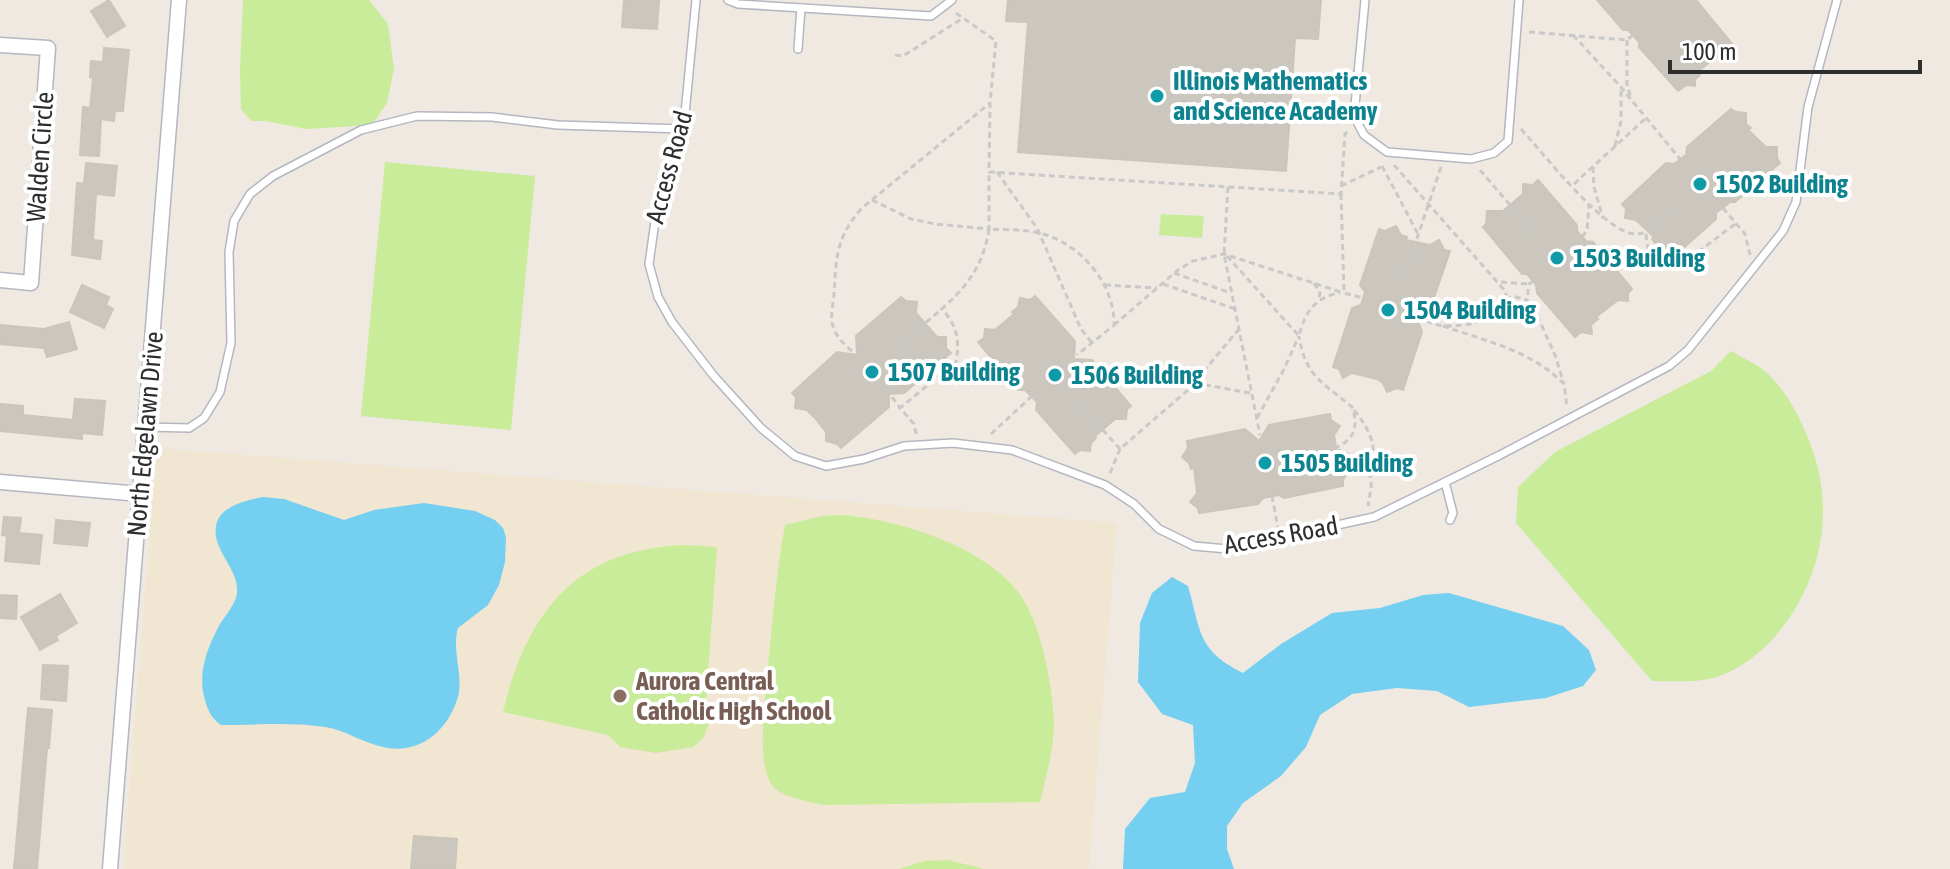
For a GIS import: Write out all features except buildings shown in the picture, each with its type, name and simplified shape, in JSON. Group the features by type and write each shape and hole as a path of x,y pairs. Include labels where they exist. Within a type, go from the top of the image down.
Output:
{"street":[{"name":"North Edgelawn Drive","path":"110,869 179,0"},
{"name":"Walden Circle","path":"0,45 48,48 31,283 0,280"},
{"path":"0,482 140,494"}],"lane":[{"name":"Access Road","path":"696,0 690,79 682,129 675,158 658,200 649,264 658,297 672,322 713,375 761,428 795,456 826,466 864,459 904,446 953,443 1012,450 1105,485 1134,504 1159,529 1194,546 1227,549 1366,519 1445,482 1669,366 1705,330 1783,231 1796,202 1808,107 1837,0"},
{"path":"728,0 738,4 931,16 949,3"},
{"path":"1365,0 1354,116 1364,135 1387,154 1471,159 1494,153 1508,141 1519,0"},
{"path":"798,49 801,8"},
{"path":"145,427 189,428 204,418 220,392 231,343 229,252 234,221 250,194 273,176 361,130 417,116 492,117 558,125 682,129"},
{"path":"1445,482 1453,513 1450,520"}],"path":[{"path":"896,349 961,291 977,271 989,229 990,103 996,41 963,18 949,3"},
{"path":"895,55 903,56 963,18"},
{"path":"1517,31 1627,40 1633,35"},
{"path":"1573,35 1680,159"},
{"path":"1627,40 1627,84 1632,103"},
{"path":"1614,150 1621,121 1620,86"},
{"path":"852,351 842,342 832,325 836,258 841,238 850,221 990,103"},
{"path":"1512,119 1604,219 1636,234 1646,232 1675,205"},
{"path":"1573,185 1645,119"},
{"path":"1344,293 1341,186 1345,134 1358,123"},
{"path":"1341,186 1382,166 1387,154 1499,282 1506,292 1506,300"},
{"path":"1404,277 1444,157"},
{"path":"1471,159 1535,234"},
{"path":"1382,166 1418,234"},
{"path":"1593,167 1594,187 1604,219"},
{"path":"989,172 1341,194"},
{"path":"997,172 1039,233 1081,329 1090,337 1092,344"},
{"path":"1228,187 1224,254 1260,435"},
{"path":"872,200 911,219 1039,233 1076,251 1105,285 1114,325"},
{"path":"1582,237 1587,230 1589,204"},
{"path":"1723,208 1747,241 1750,275"},
{"path":"1646,232 1649,256 1653,262 1669,269 1677,268 1735,224"},
{"path":"1224,254 1299,336 1301,351 1312,374 1321,385 1352,407 1372,436 1374,449 1366,519"},
{"path":"1077,355 1174,273 1193,261 1224,254 1363,298"},
{"path":"1174,273 1232,293"},
{"path":"1499,282 1531,282 1527,300"},
{"path":"1314,283 1320,293 1318,301"},
{"path":"1162,284 1235,309"},
{"path":"1105,285 1157,288"},
{"path":"1257,419 1283,371 1306,312 1331,294 1344,293"},
{"path":"1439,325 1490,317 1512,296 1527,300 1555,355 1564,384 1568,419"},
{"path":"900,408 956,362 957,334 941,308"},
{"path":"1419,318 1528,356 1541,363 1564,384"},
{"path":"1105,485 1120,449 1195,383 1239,329"},
{"path":"1195,383 1252,393"},
{"path":"979,446 1032,396"},
{"path":"892,397 914,424 919,445"},
{"path":"1076,400 1091,413 1120,449"},
{"path":"1336,450 1349,440 1353,431 1352,407"},
{"path":"1295,457 1344,451 1372,476"},
{"path":"1272,496 1281,537"}],"shaded area":[{"name":"Aurora Central Catholic High School","path":"157,448 1117,523 1089,869 123,869"}],"green space":[{"path":"243,0 369,0 388,24 394,69 387,103 372,125 306,129 251,121 241,109"},
{"path":"385,162 535,176 511,430 361,416"},
{"path":"1161,214 1204,216 1202,238 1159,235"},
{"path":"1731,351 1773,379 1801,421 1813,452 1822,497 1823,520 1815,565 1795,609 1780,631 1750,660 1713,678 1652,681 1516,523 1518,487 1555,452 1711,371"},
{"path":"844,515 917,530 967,551 1008,581 1023,599 1041,642 1053,709 1053,743 1040,802 825,805 786,795 770,782 764,756 763,725 785,525 823,516"},
{"path":"685,545 717,547 706,702 709,723 704,737 693,747 656,753 620,747 608,735 503,712 526,644 542,616 562,592 586,573 614,559 647,549"},
{"path":"948,860 984,869 899,869 925,861"}],"water":[{"path":"263,497 284,499 344,520 374,510 424,503 475,511 495,520 503,528 506,537 505,562 499,585 488,605 458,628 456,646 460,682 457,700 446,722 429,739 408,748 396,749 325,727 221,725 213,717 203,690 203,671 211,642 236,598 237,588 217,542 217,522 230,507"},
{"path":"1172,577 1188,586 1199,627 1209,647 1228,665 1243,673 1281,644 1332,613 1380,608 1423,595 1449,593 1563,626 1589,650 1596,670 1583,686 1546,698 1469,707 1437,691 1397,688 1352,694 1320,715 1306,747 1281,776 1243,803 1227,826 1227,849 1234,869 1123,869 1125,829 1150,798 1185,792 1195,763 1193,725 1162,714 1138,682 1140,623 1152,593"}],"place":[{"name":"Illinois Mathematics and Science Academy","path":"1157,96"},
{"name":"1502 Building","path":"1700,184"},
{"name":"1503 Building","path":"1557,258"},
{"name":"1504 Building","path":"1388,310"},
{"name":"1507 Building","path":"872,372"},
{"name":"1506 Building","path":"1055,375"},
{"name":"1505 Building","path":"1265,463"},
{"name":"Aurora Central Catholic High School","path":"620,696"}]}
